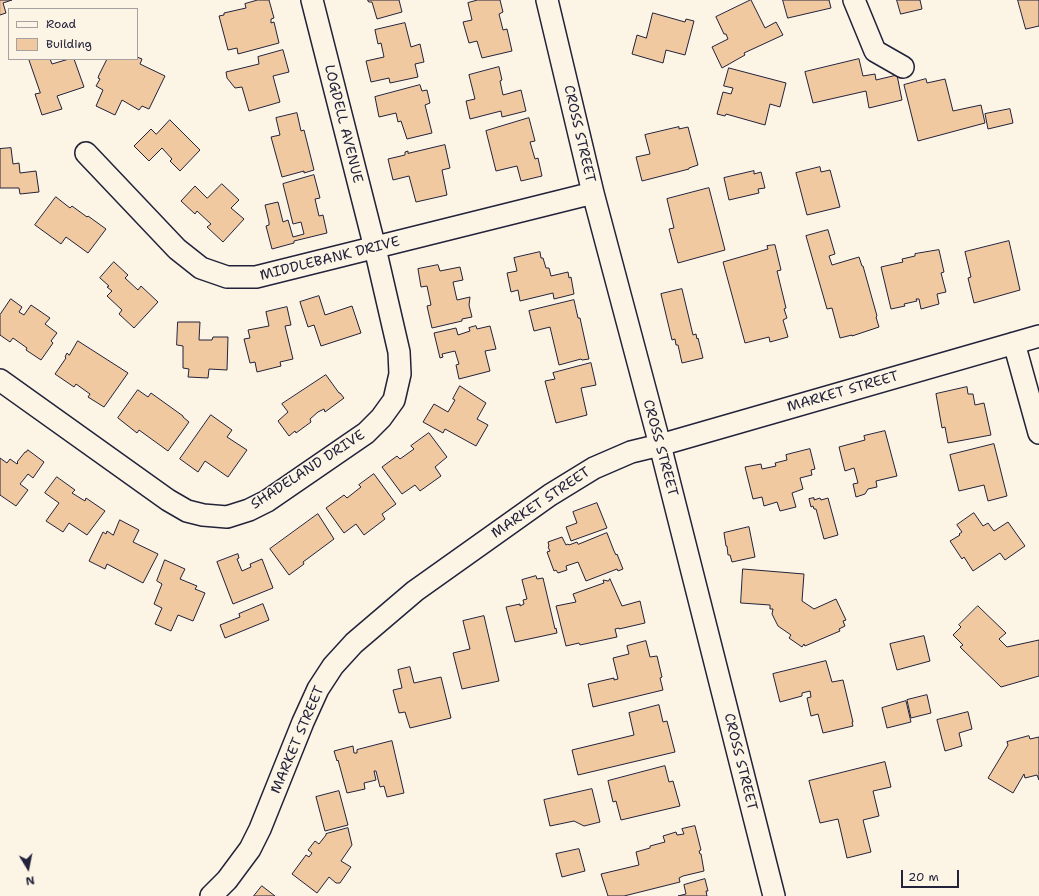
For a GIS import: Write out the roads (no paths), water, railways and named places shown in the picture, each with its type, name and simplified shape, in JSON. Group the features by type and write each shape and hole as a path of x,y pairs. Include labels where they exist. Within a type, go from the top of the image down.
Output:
{"street":[{"name":"LOGDELL AVENUE","path":"312,0 375,248"},
{"name":"CROSS STREET","path":"547,0 593,193 660,445 774,896"},
{"path":"854,0 875,51 903,67"},
{"name":"MIDDLEBANK DRIVE","path":"86,153 177,249 201,268 227,277 256,277 593,193"},
{"name":"SHADELAND DRIVE","path":"0,380 168,500 187,511 203,516 227,517 249,510 267,501 366,433 381,418 394,400 400,374 399,352 375,248"},
{"name":"MARKET STREET","path":"211,896 227,880 250,849 260,830 302,722 318,689 333,666 354,643 415,591 550,495 594,468 631,452 1039,336"},
{"path":"1014,343 1039,433"}]}
